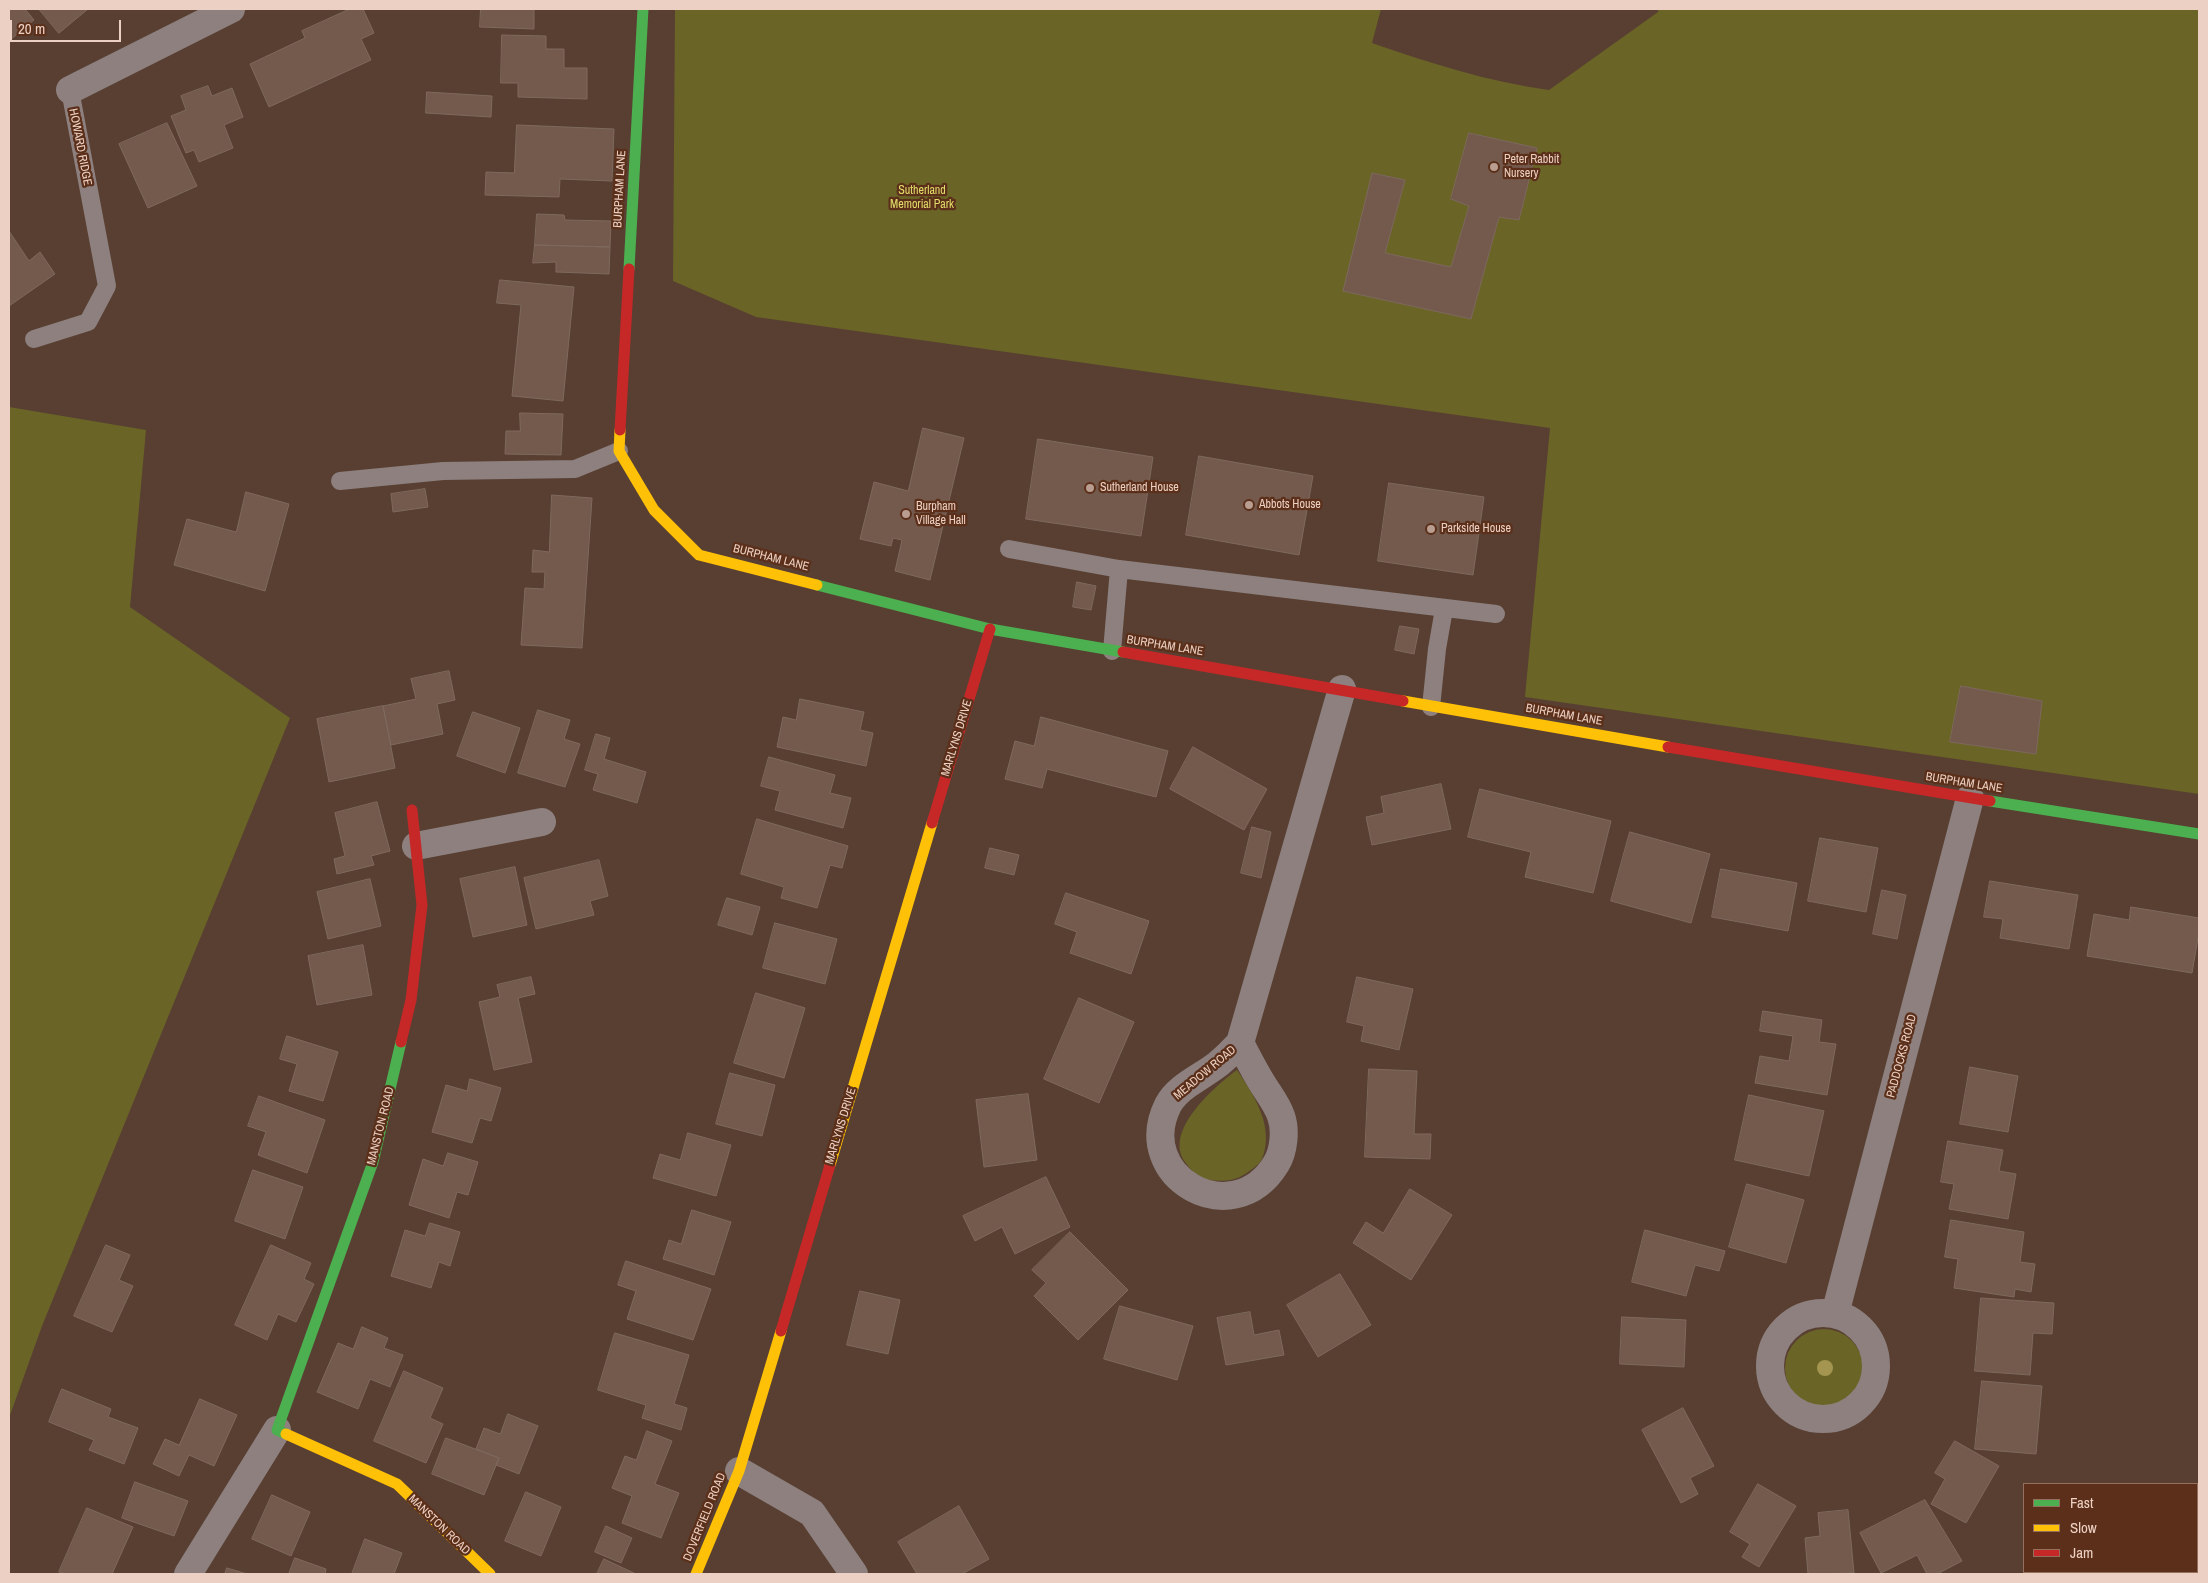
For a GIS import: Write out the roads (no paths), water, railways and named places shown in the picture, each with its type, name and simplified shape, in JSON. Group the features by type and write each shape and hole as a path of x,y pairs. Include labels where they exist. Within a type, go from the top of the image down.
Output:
{"street":[{"name":"HOWARD RIDGE","path":"70,90 231,9"},
{"name":"BURPHAM LANE","path":"643,9 619,451 654,510 700,554 990,629 1342,689 1431,707 1970,798 2199,834"},
{"name":"MARLYNS DRIVE","path":"739,1471 990,629"},
{"name":"MEADOW ROAD","path":"1240,1043 1281,1116 1284,1137 1280,1157 1269,1175 1253,1189 1233,1195 1212,1196 1194,1190 1178,1178 1167,1162 1161,1142 1162,1123 1168,1104 1181,1089 1218,1064 1240,1043 1342,689"},
{"name":"PADDOCKS ROAD","path":"1835,1314 1970,798"},
{"name":"MANSTON ROAD","path":"188,1574 277,1430 376,1152 411,1000 422,905 412,810"},
{"path":"416,846 542,822"},
{"name":"MANSTON ROAD","path":"277,1430 397,1484 490,1574"},
{"name":"DOVERFIELD ROAD","path":"696,1574 739,1471"},
{"path":"739,1471 812,1513 854,1574"}],"lane":[{"name":"HOWARD RIDGE","path":"34,339 88,322 106,286 70,90"},
{"path":"340,481 443,471 575,469 619,451"},
{"path":"1009,549 1119,569 1496,614"},
{"path":"1112,651 1119,569"},
{"path":"1431,707 1437,650 1444,609"}],"place":[{"name":"Peter Rabbit Nursery","path":"1494,167"},
{"name":"Sutherland House","path":"1090,488"},
{"name":"Abbots House","path":"1249,505"},
{"name":"Burpham Village Hall","path":"906,514"},
{"name":"Parkside House","path":"1431,529"}],"park label":[{"name":"Sutherland Memorial Park","path":"922,198"}]}
